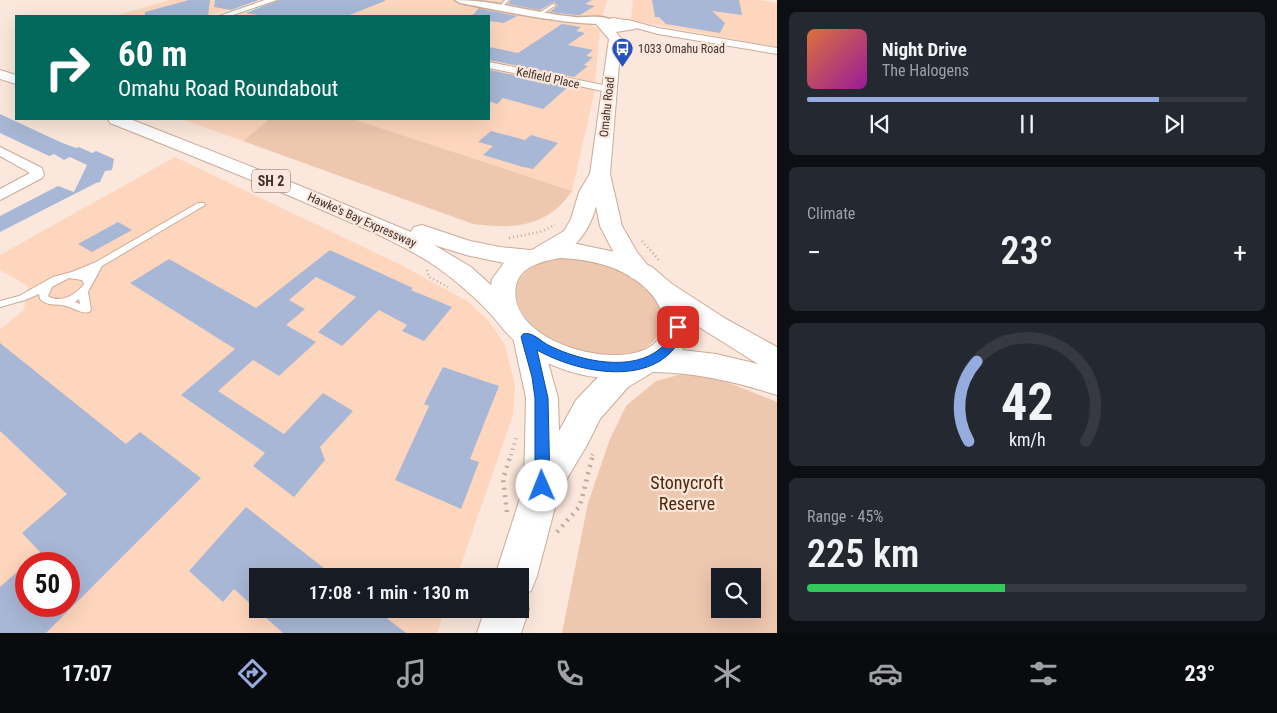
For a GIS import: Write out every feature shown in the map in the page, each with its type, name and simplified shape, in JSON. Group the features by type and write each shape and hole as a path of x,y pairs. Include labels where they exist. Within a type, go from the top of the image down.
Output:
{"main road":[{"path":"606,23 624,29"},
{"path":"606,23 624,29"},
{"name":"Omahu Road","path":"624,29 608,89 600,174 611,226 627,255 654,275"},
{"path":"0,68 15,74"},
{"path":"0,74 15,80"},
{"name":"Hawke's Bay Expressway","path":"119,120 264,178 405,238 442,258 462,273 517,327"},
{"name":"Hawke's Bay Expressway","path":"135,120 464,248 493,255 536,255"},
{"name":"Omahu Road","path":"536,255 563,243 573,235 582,219 589,192 600,174"},
{"name":"SH 2","path":"536,255 568,251 589,252 614,259 654,275 716,326 777,362"},
{"path":"536,255 510,270 505,278 502,295 538,377 542,398 542,486"},
{"path":"518,568 542,486 593,404 617,378 665,351 674,340 678,327 676,313 671,300 654,275"},
{"name":"SH 2","path":"517,327 542,348 562,358 583,364 603,367 647,362 710,363 753,374 777,384"},
{"path":"499,633 503,618"}],"street":[{"path":"226,15 273,0"},
{"path":"460,0 503,3 540,14 606,23"},
{"path":"624,29 658,30 777,51"},
{"name":"Kelfield Place","path":"490,65 608,89"},
{"path":"0,151 37,171 32,179 0,195"}],"lane":[{"path":"540,14 554,3"},
{"path":"0,304 22,298 62,277 76,274 99,264 201,204"},
{"path":"22,298 44,298 52,302 75,298 89,284 89,280 99,264"},
{"path":"76,274 82,275 89,280"},
{"path":"44,298 43,292 48,286"},
{"path":"64,301 86,310 83,292"}],"path":[{"path":"639,238 654,275"},
{"path":"580,506 595,448"}],"shaded area":[{"path":"170,0 260,0 210,15 118,15"},
{"path":"286,0 451,0 589,24 600,30 594,94 572,191 356,120 490,120 490,15 237,15"},
{"path":"484,0 607,0 602,18 592,18"},
{"path":"633,0 759,0 777,3 777,47 634,21 631,19"},
{"path":"184,120 268,120 243,141"},
{"path":"175,157 401,265 467,301 488,320 505,345 515,385 513,415 460,568 249,568 249,618 442,618 437,633 0,633 0,329 24,310 28,286 0,270 0,255"}],"green space":[{"path":"268,120 356,120 572,191 552,212 528,223 515,226 473,224 243,141"},
{"path":"560,258 580,259 619,269 636,279 649,290 657,302 661,314 661,326 657,337 649,346 636,352 619,356 591,354 563,346 532,325 522,312 517,299 517,286 524,274 538,265"},
{"name":"Stonycroft Reserve","path":"682,374 714,377 777,402 777,633 562,633 588,503 610,439 626,406 656,381"}],"building":[{"path":"189,0 210,0 208,15 145,15 145,12"},
{"path":"215,0 259,0 231,10 214,7"},
{"path":"279,0 385,0 350,15 258,15 246,13"},
{"path":"511,0 592,0 585,4 595,6 580,15 575,15 550,12 558,5 554,2 540,10 508,4"},
{"path":"652,0 739,0 742,15 712,11 725,23 720,33 666,24 659,17 655,17"},
{"path":"479,8 517,16 504,23 490,21 490,15 473,15"},
{"path":"562,24 581,27 576,31 585,33 568,45 593,50 586,56 593,57 584,65 588,66 574,77 490,60 490,47 518,53"},
{"path":"490,70 568,87 543,109 503,98 497,104 490,101"},
{"path":"0,114 60,142 92,153 96,151 114,159 112,170 105,171 100,182 0,232 0,216 58,186 74,192 87,165 70,157 64,160 54,154 49,156 0,133"},
{"path":"491,131 525,140 531,135 558,143 533,169 483,155 493,146 478,142"},
{"path":"118,222 132,230 92,252 78,244"},
{"path":"330,250 413,288 411,290 452,307 424,341 402,331 407,325 379,310 342,346 318,332 356,297 316,277 289,300 305,309 286,325 316,342 279,376 253,360 218,391 284,434 323,393 353,411 320,447 325,460 294,497 253,466 265,453 181,395 235,349 130,283 169,259 256,308"},
{"path":"0,343 126,444 140,432 201,478 80,599 80,552 40,552 22,533 67,494 0,431"},
{"path":"443,367 499,386 470,459 479,462 461,509 395,480 429,406 424,404"},
{"path":"246,507 324,568 249,568 249,602 234,589 223,602 189,571"},
{"path":"15,574 15,617 62,617 46,633 0,633 0,587"},
{"path":"266,618 387,618 406,633 283,633"}],"place":[{"name":"1033 Omahu Road","path":"622,68"}],"route":[{"path":"542,486 542,398 527,337 542,348 562,358 603,367 622,366 642,364 665,351 674,340 678,327"}]}
